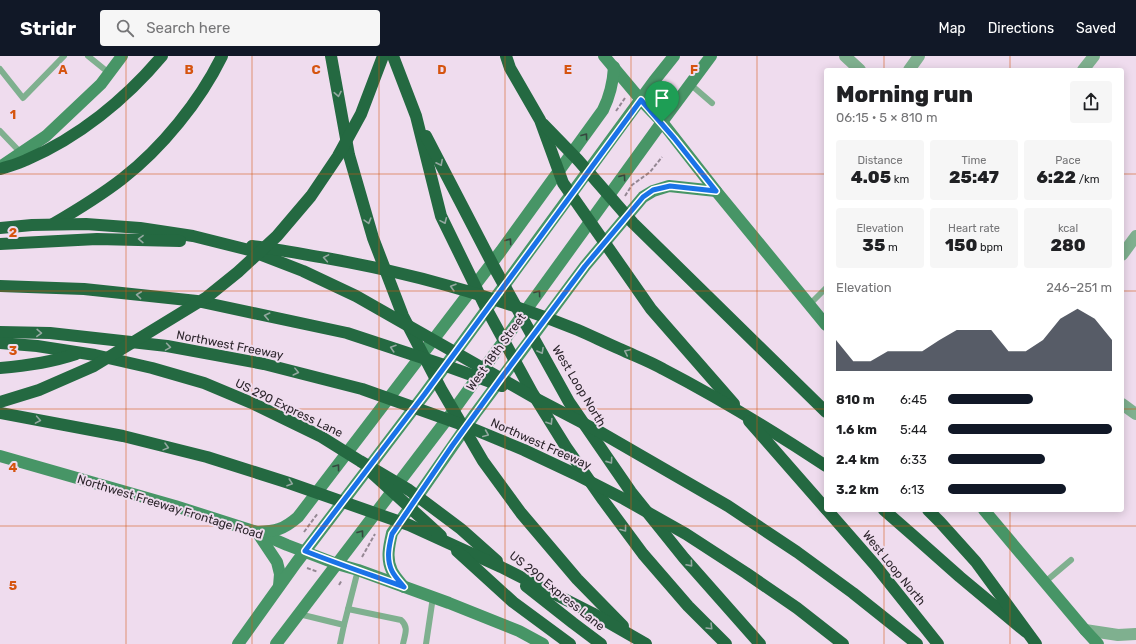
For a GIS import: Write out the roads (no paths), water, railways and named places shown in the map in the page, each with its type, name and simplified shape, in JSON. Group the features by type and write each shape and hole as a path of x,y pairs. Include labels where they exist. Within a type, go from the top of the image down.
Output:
{"highway":[{"path":"0,168 26,160 39,154 53,147 82,128 122,97 154,66 162,56"},
{"path":"0,245 33,234 80,209 122,178 161,143 195,102 217,67 222,56"},
{"path":"331,56 349,155 373,238 403,316 441,389 483,461 521,513 576,579 642,644"},
{"path":"0,402 39,390 94,366 207,297 238,272 277,236 311,196 338,156 361,114 383,56"},
{"path":"393,56 416,116 441,216 485,306 533,394 566,448 643,554 688,606 726,644"},
{"path":"506,56 510,68 540,120 578,160 633,223 824,410"},
{"name":"West Loop North","path":"416,116 494,267 569,402 636,498 684,558 760,644"},
{"name":"West Loop North","path":"540,120 563,184 651,309 824,507"},
{"path":"0,228 32,225 86,224 140,228 193,236 249,250 303,271 356,296 535,398 600,432 728,506 797,552 853,593 917,644"},
{"path":"0,245 97,238 150,239 215,243 274,249 346,261 451,286 514,306 578,330 662,368 728,404 824,465"},
{"path":"0,286 84,289 197,301 347,333 441,364 535,398"},
{"path":"0,368 16,367 65,358 118,341 167,322"},
{"name":"Northwest Freeway","path":"0,332 50,333 166,346 264,364 362,389 466,426 524,450 575,474 686,534 797,608 843,644"},
{"name":"US 290 Express Lane","path":"0,343 37,346 95,355 152,368 204,383 254,404 320,436 409,490 461,529 516,577 601,644"},
{"path":"0,413 123,436 207,457 289,483 401,523 501,567 592,613 646,644"},
{"path":"360,461 513,602 569,643"},
{"name":"West Loop North","path":"829,512 854,540 938,644"},
{"path":"886,512 960,577 1026,632"},
{"path":"930,512 976,562 1036,644"}],"main road":[{"path":"0,168 46,136 101,84 122,56"},
{"path":"604,56 641,100 662,122 716,191 824,323"},
{"path":"238,644 279,586 674,56"},
{"name":"West 18th Street","path":"276,644 451,414 711,56"},
{"path":"257,532 276,531 288,526 298,518 502,251 604,110 610,96 614,67"},
{"path":"404,587 392,571 389,560 389,545 392,534 471,419 585,266 643,197 653,190 670,186 716,191"},
{"name":"Northwest Freeway Frontage Road","path":"0,456 175,506 257,532 337,564 433,597 519,631 543,644"},
{"path":"986,512 1098,644"},
{"path":"257,532 277,562 280,574 279,586"}],"street":[{"path":"845,56 858,68"},
{"path":"910,68 919,56"},
{"path":"1085,68 1094,56"},
{"path":"1124,251 1136,236"},
{"path":"1124,405 1136,414"},
{"path":"1085,630 1118,635 1136,634"}],"lane":[{"path":"0,69 23,98 64,56"},
{"path":"88,56 109,73"},
{"path":"690,84 712,103"},
{"path":"0,131 21,153"},
{"path":"809,305 824,290"},
{"path":"1045,582 1071,560"},
{"path":"340,644 358,570"},
{"path":"426,644 433,597"},
{"path":"348,609 401,620 406,625 403,644"},
{"path":"299,614 344,625"}]}
